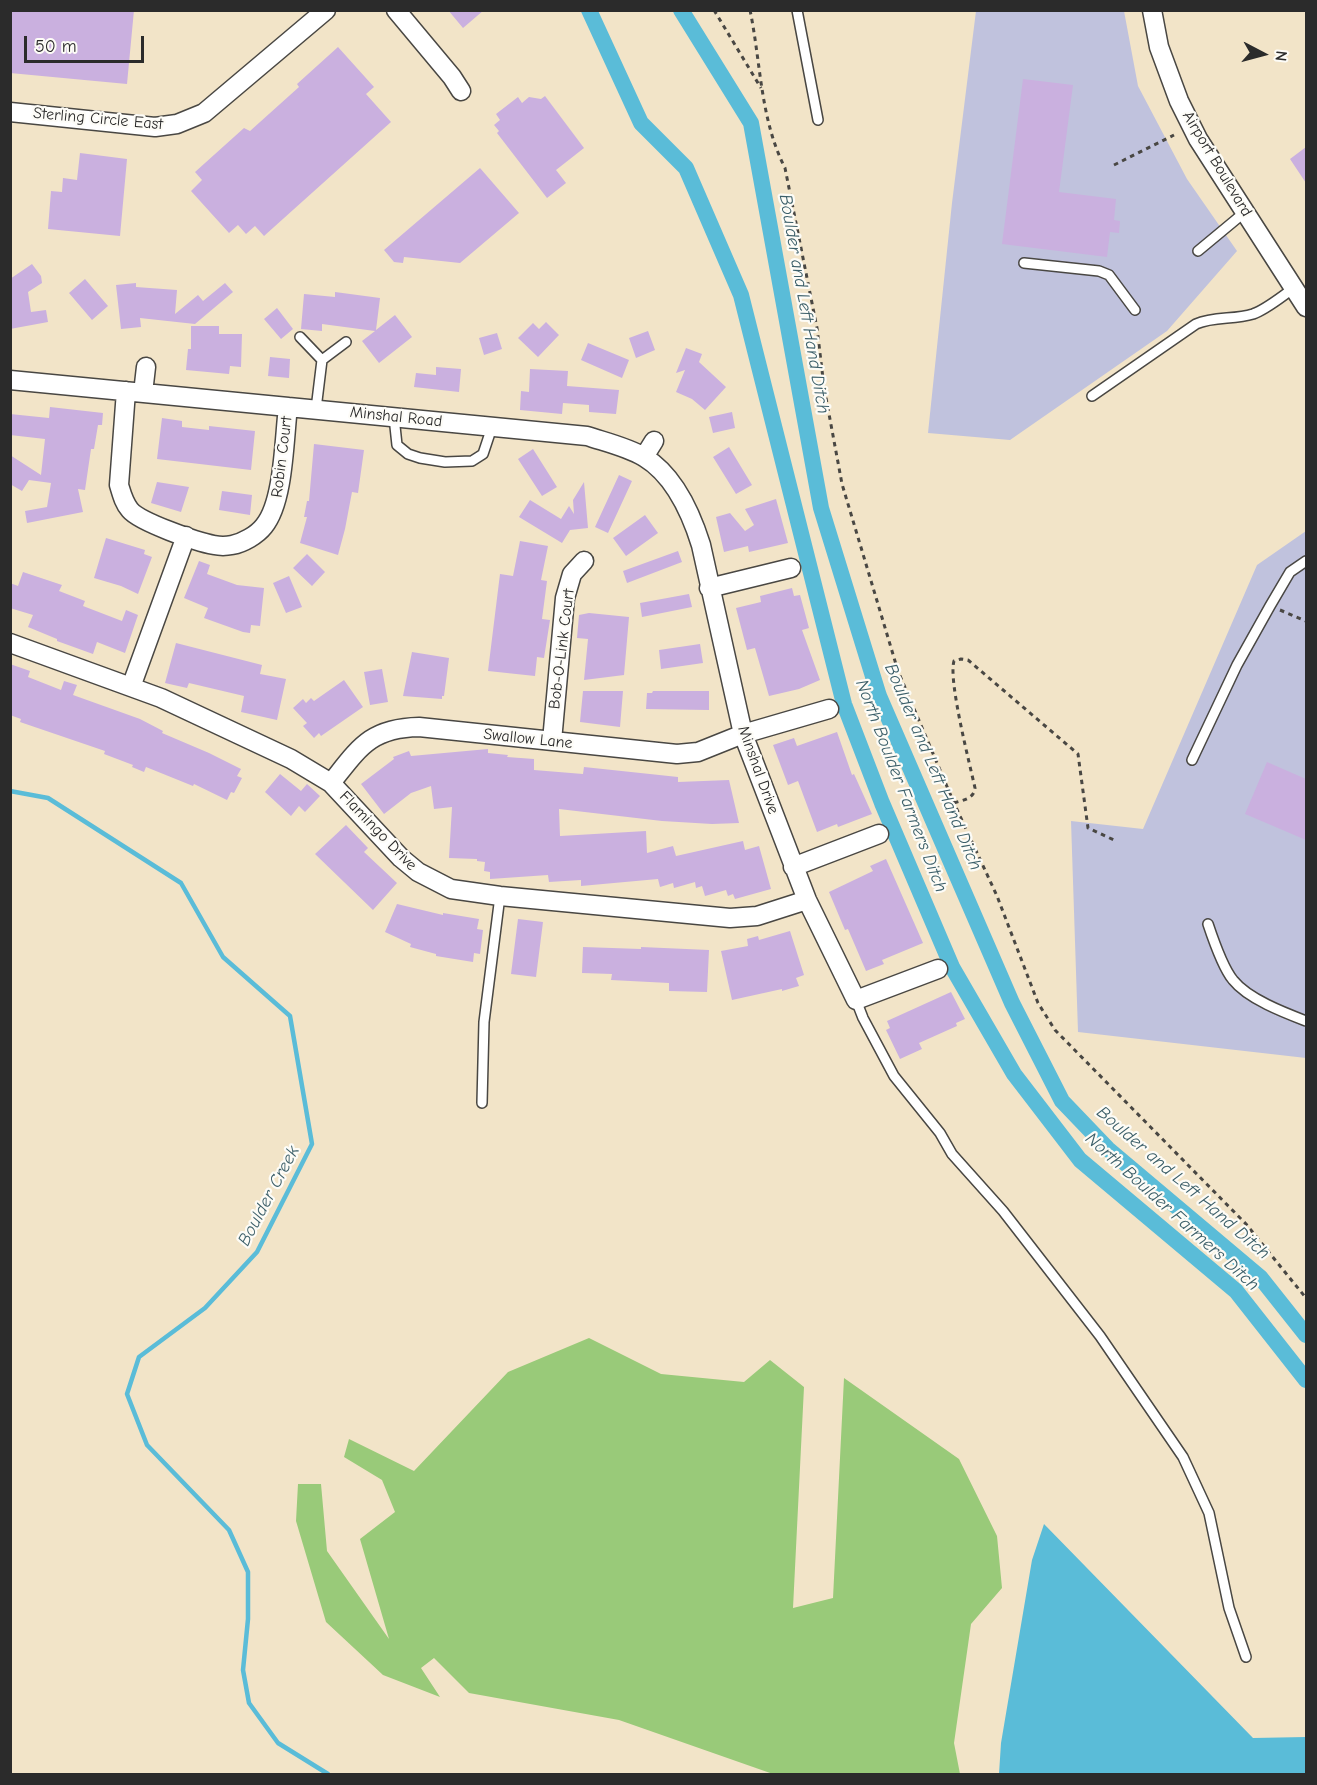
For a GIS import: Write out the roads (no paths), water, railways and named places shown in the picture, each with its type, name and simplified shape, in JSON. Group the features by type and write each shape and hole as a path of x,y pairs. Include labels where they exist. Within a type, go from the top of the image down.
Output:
{"street":[{"name":"Sterling Circle East","path":"10,112 155,127 177,124 204,113 326,10"},
{"path":"396,10 452,76 461,92"},
{"name":"Airport Boulevard","path":"1152,10 1159,47 1179,101 1198,139 1306,307"},
{"path":"135,392 146,368"},
{"name":"Minshal Road","path":"10,380 587,436 644,458"},
{"name":"Robin Court","path":"135,392 119,485 120,507 143,521 215,545 232,545 246,540 258,542 262,528 273,514 278,498 288,407"},
{"path":"644,458 654,441"},
{"name":"Minshal Drive","path":"644,458 662,473 692,516 701,545 743,734 807,900 856,1000"},
{"path":"131,687 186,536"},
{"name":"Bob-O-Link Court","path":"552,741 565,598 572,574 584,561"},
{"path":"710,588 791,568"},
{"name":"Flamingo Drive","path":"10,643 161,699 291,759 331,783 401,858 418,872 451,889 500,896 730,918 757,916 807,900"},
{"name":"Swallow Lane","path":"331,783 360,746 384,732 405,727 677,754 698,752 743,734 829,709"},
{"path":"794,867 879,834"},
{"path":"856,1000 938,969"}],"lane":[{"path":"797,10 818,120"},
{"path":"1198,251 1245,212"},
{"path":"1024,262 1099,271 1109,275 1135,310"},
{"path":"1092,396 1196,324 1208,319 1255,313 1294,288"},
{"path":"300,337 322,360"},
{"path":"316,409 322,360 346,342"},
{"path":"394,417 397,445 408,454 445,462 472,462 483,454 492,427"},
{"path":"1192,760 1237,665 1270,606 1290,572 1306,561"},
{"path":"482,1103 484,1022 500,896"},
{"path":"1208,924 1215,945 1233,980 1277,1011 1306,1021"},
{"path":"856,1000 894,1076 940,1133 952,1154 1003,1211 1100,1336 1183,1457 1209,1513 1229,1608 1246,1657"}],"water":[{"path":"1044,1524 1253,1738 1306,1737 1306,1774 999,1774 1001,1743 1032,1560"}],"waterway":[{"name":"North Boulder Farmers Ditch","path":"589,10 641,123 686,168 741,295 844,704 882,803 952,967 1014,1074 1080,1160 1236,1291 1306,1380"},
{"name":"Boulder and Left Hand Ditch","path":"681,10 751,123 821,508 879,696 1012,1003 1062,1101 1108,1149 1260,1277 1306,1335"},
{"name":"Boulder Creek","path":"10,791 48,798 181,883 223,957 290,1016 312,1144 257,1252 205,1308 139,1357 127,1394 147,1445 229,1530 248,1572 248,1619 243,1670 249,1703 278,1743 328,1774"}]}
